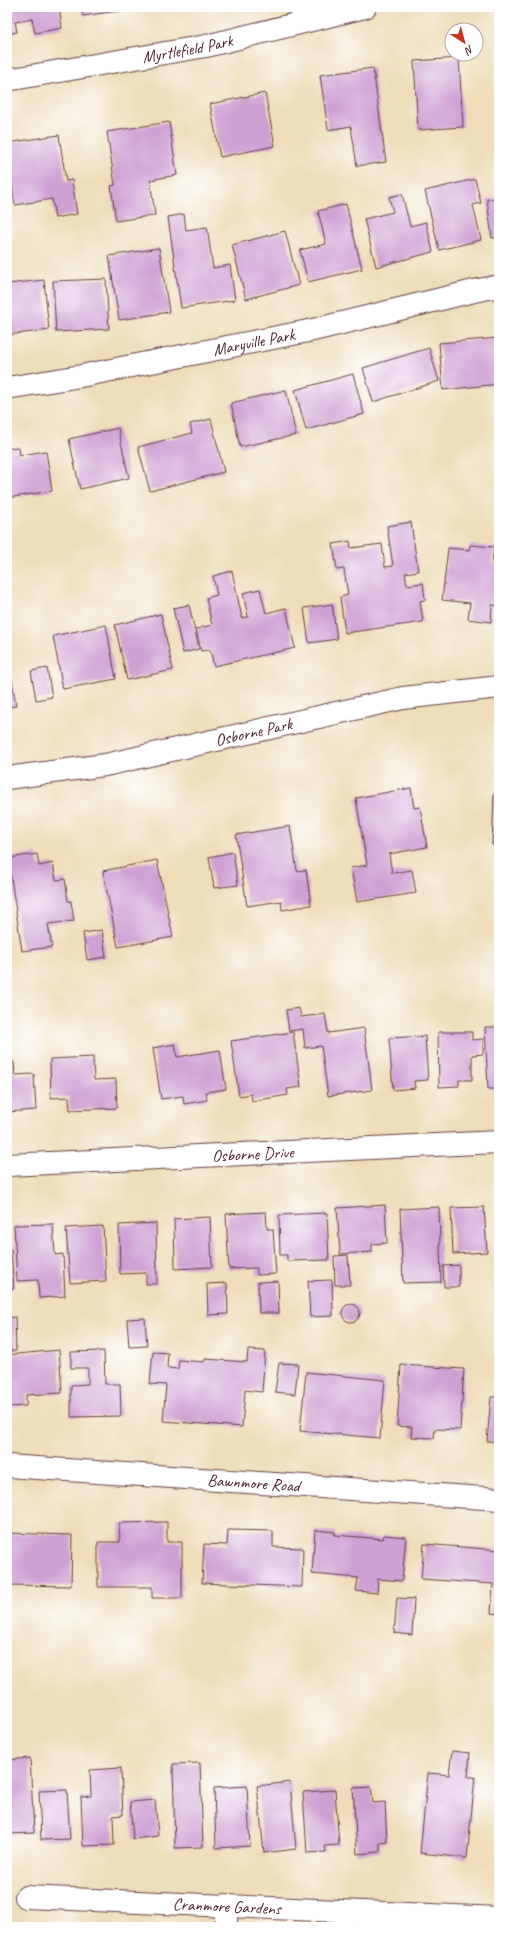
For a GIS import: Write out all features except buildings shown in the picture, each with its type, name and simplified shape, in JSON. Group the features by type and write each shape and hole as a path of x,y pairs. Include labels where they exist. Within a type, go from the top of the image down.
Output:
{"street":[{"name":"Myrtlefield Park","path":"7,80 206,46 364,7"},
{"name":"Maryville Park","path":"7,388 81,376 313,330 474,290 499,286"},
{"name":"Osborne Park","path":"7,778 105,765 403,698 499,687"},
{"name":"Osborne Drive","path":"7,1165 499,1142"},
{"name":"Bawnmore Road","path":"7,1466 499,1499"},
{"name":"Cranmore Gardens","path":"26,1897 499,1918"},
{"path":"226,1905 226,1927"}]}
